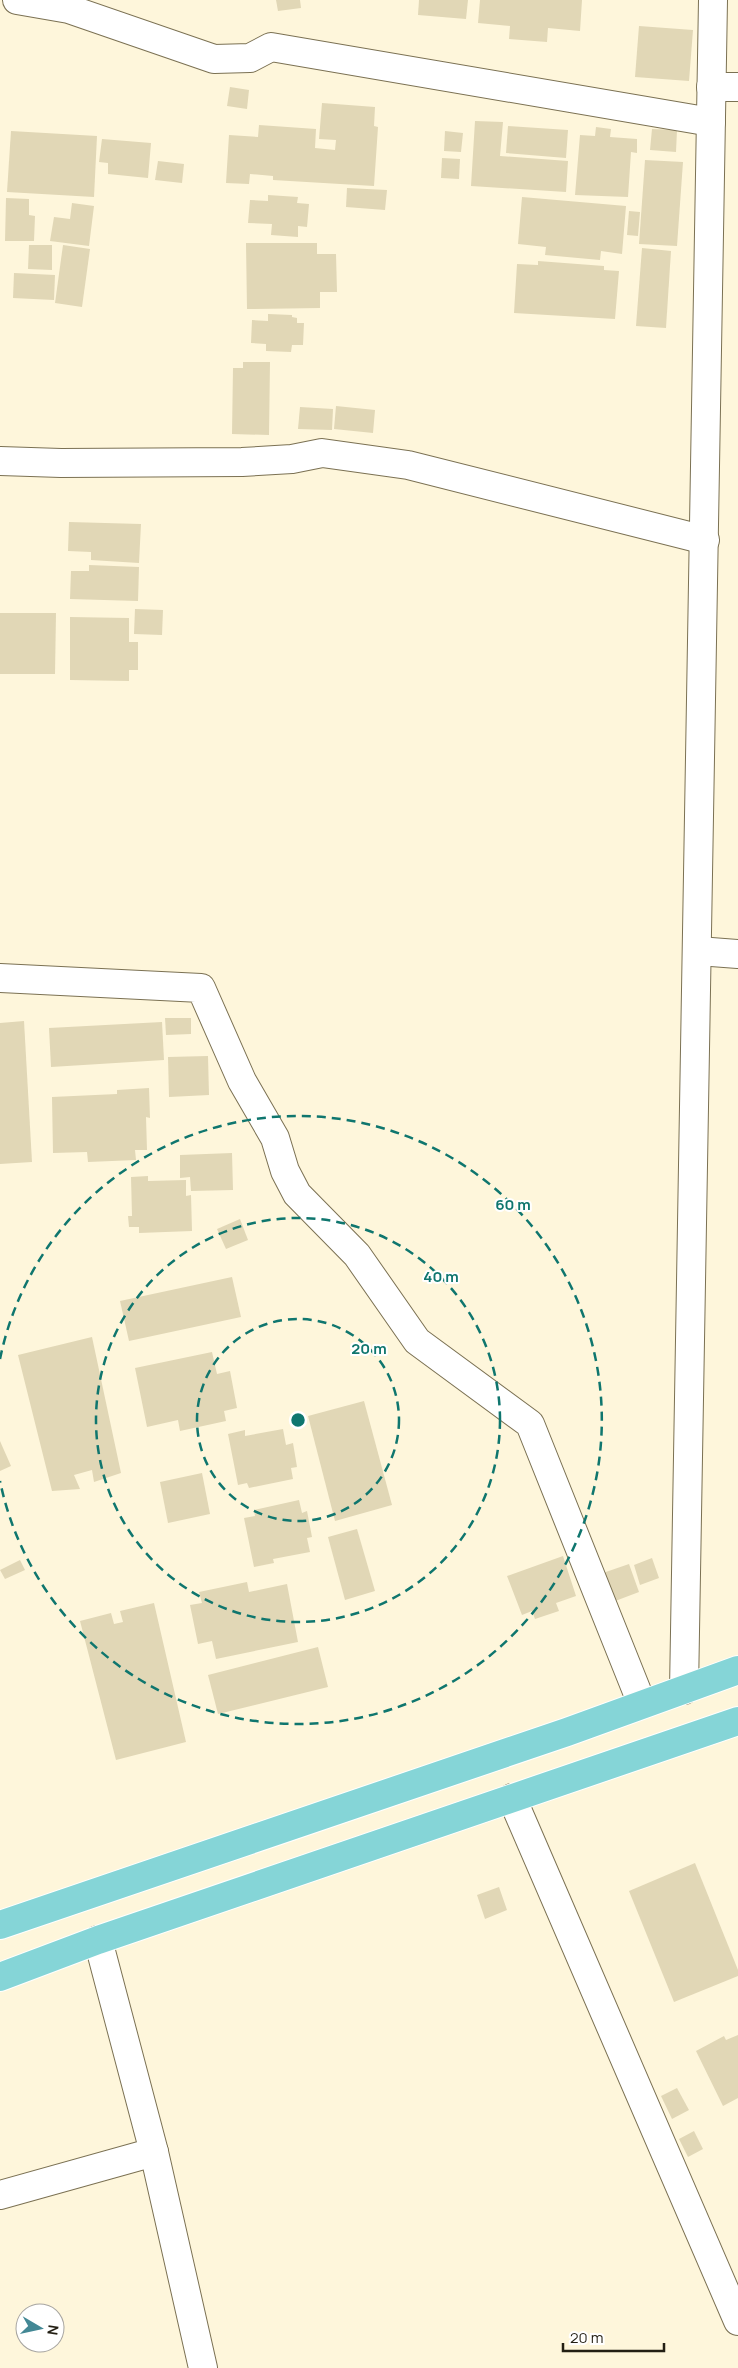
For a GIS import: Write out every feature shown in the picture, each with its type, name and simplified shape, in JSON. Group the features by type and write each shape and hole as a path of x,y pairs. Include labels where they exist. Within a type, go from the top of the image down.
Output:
{"main road":[{"path":"0,1925 558,1735 738,1670"},
{"path":"0,1976 98,1940 738,1721"}],"street":[{"path":"17,0 69,9 214,59 250,58 271,48 711,122"},
{"path":"684,1690 711,122 725,87 712,0"},
{"path":"0,461 61,463 242,462 292,459 322,453 408,465 705,540"},
{"path":"698,951 738,954"},
{"path":"0,978 201,988 242,1081 275,1138 285,1171 297,1194 358,1255 417,1341 530,1424 642,1704"},
{"path":"512,1798 738,2321"},
{"path":"98,1940 154,2152 203,2368"},
{"path":"0,2195 154,2152"}],"building":[{"path":"276,0 300,0 301,8 278,11"},
{"path":"419,0 468,0 466,19 418,15"},
{"path":"480,0 582,0 580,31 548,28 547,42 509,39 510,26 478,23"},
{"path":"639,26 693,30 689,81 635,77"},
{"path":"230,87 249,90 247,109 227,106"},
{"path":"322,103 375,107 374,126 378,127 374,186 273,180 273,176 250,174 249,184 226,183 229,135 258,137 259,125 316,129 315,148 335,150 336,140 319,139"},
{"path":"475,121 503,122 500,156 568,161 566,192 471,186"},
{"path":"508,126 568,130 566,158 506,153"},
{"path":"596,127 611,129 610,137 637,139 637,153 631,152 628,197 575,195 580,135 595,136"},
{"path":"652,129 677,130 676,152 650,150"},
{"path":"11,131 97,136 94,197 7,192"},
{"path":"445,131 463,133 461,152 444,151"},
{"path":"102,139 151,143 148,178 108,174 108,163 99,162"},
{"path":"442,158 460,159 459,179 441,178"},
{"path":"645,160 683,162 677,246 639,244"},
{"path":"158,161 184,164 182,183 155,180"},
{"path":"347,188 387,190 385,210 346,207"},
{"path":"268,195 298,197 297,203 309,204 307,227 298,226 298,237 271,235 272,224 248,223 250,200 268,201"},
{"path":"522,197 626,206 622,254 601,251 600,260 545,255 546,247 518,244"},
{"path":"6,198 29,199 29,215 35,216 34,241 5,241"},
{"path":"72,203 94,206 89,246 50,241 54,217 70,219"},
{"path":"629,211 640,212 638,236 627,235"},
{"path":"246,243 317,243 317,254 336,254 337,292 320,292 320,308 247,309"},
{"path":"29,245 52,245 52,270 28,269"},
{"path":"63,245 90,249 82,307 55,303"},
{"path":"642,248 671,251 666,328 636,326"},
{"path":"538,261 604,266 604,270 619,271 615,319 514,313 517,264 538,265"},
{"path":"14,273 55,275 54,300 13,298"},
{"path":"268,314 292,315 292,317 297,318 297,323 304,323 303,345 292,345 291,352 266,351 266,344 251,343 252,320 268,321"},
{"path":"243,362 270,362 269,435 232,434 233,368 243,368"},
{"path":"336,406 375,410 373,433 334,429"},
{"path":"300,407 333,409 332,430 298,429"},
{"path":"69,522 141,524 139,563 91,560 91,552 68,551"},
{"path":"89,565 139,567 138,601 70,599 71,571 89,571"},
{"path":"135,609 163,610 162,635 134,634"},
{"path":"0,613 56,613 55,674 0,674"},
{"path":"70,617 129,618 129,642 138,642 138,670 129,670 129,681 70,680"},
{"path":"165,1018 191,1018 191,1034 166,1035"},
{"path":"24,1021 32,1162 0,1164 0,1023"},
{"path":"162,1022 164,1060 51,1067 49,1028"},
{"path":"208,1056 209,1095 169,1097 168,1057"},
{"path":"149,1088 150,1118 146,1117 147,1150 135,1150 136,1160 88,1162 87,1152 53,1153 52,1097 117,1094 117,1090"},
{"path":"232,1153 233,1190 191,1191 190,1177 180,1178 180,1155"},
{"path":"148,1176 148,1181 186,1180 186,1196 191,1195 192,1231 139,1233 139,1227 129,1227 128,1216 132,1216 131,1177"},
{"path":"240,1219 248,1240 226,1249 217,1229"},
{"path":"232,1277 241,1317 129,1341 120,1301"},
{"path":"92,1337 121,1473 94,1482 92,1470 74,1475 80,1489 52,1491 18,1355"},
{"path":"212,1352 217,1374 230,1371 237,1408 224,1411 226,1421 180,1431 178,1420 147,1427 135,1368"},
{"path":"364,1401 392,1505 335,1521 308,1416"},
{"path":"283,1429 286,1445 293,1443 297,1467 291,1468 293,1479 249,1488 247,1483 238,1485 228,1434 245,1430 245,1436"},
{"path":"0,1441 11,1466 0,1471"},
{"path":"202,1473 210,1514 168,1523 160,1482"},
{"path":"299,1500 302,1513 307,1511 312,1537 307,1538 310,1552 273,1559 274,1563 254,1567 244,1518 255,1516 254,1510"},
{"path":"357,1529 375,1591 345,1600 328,1537"},
{"path":"563,1556 576,1596 556,1603 559,1611 535,1619 532,1611 522,1615 507,1576"},
{"path":"652,1558 659,1578 640,1585 634,1565"},
{"path":"20,1560 25,1570 5,1579 0,1570"},
{"path":"629,1564 639,1592 610,1603 600,1574"},
{"path":"247,1582 249,1592 287,1584 298,1642 216,1659 212,1641 198,1644 190,1605 202,1603 199,1592"},
{"path":"154,1603 186,1742 116,1760 80,1621 111,1613 114,1624 123,1622 120,1611"},
{"path":"318,1647 328,1687 218,1714 208,1675"},
{"path":"695,1863 738,1970 738,1976 674,2002 629,1891"},
{"path":"499,1887 507,1910 485,1919 477,1895"},
{"path":"738,2035 738,2098 723,2106 696,2051 724,2036 726,2040"},
{"path":"677,2088 689,2110 672,2119 661,2096"},
{"path":"694,2131 703,2149 688,2157 679,2139"}]}
